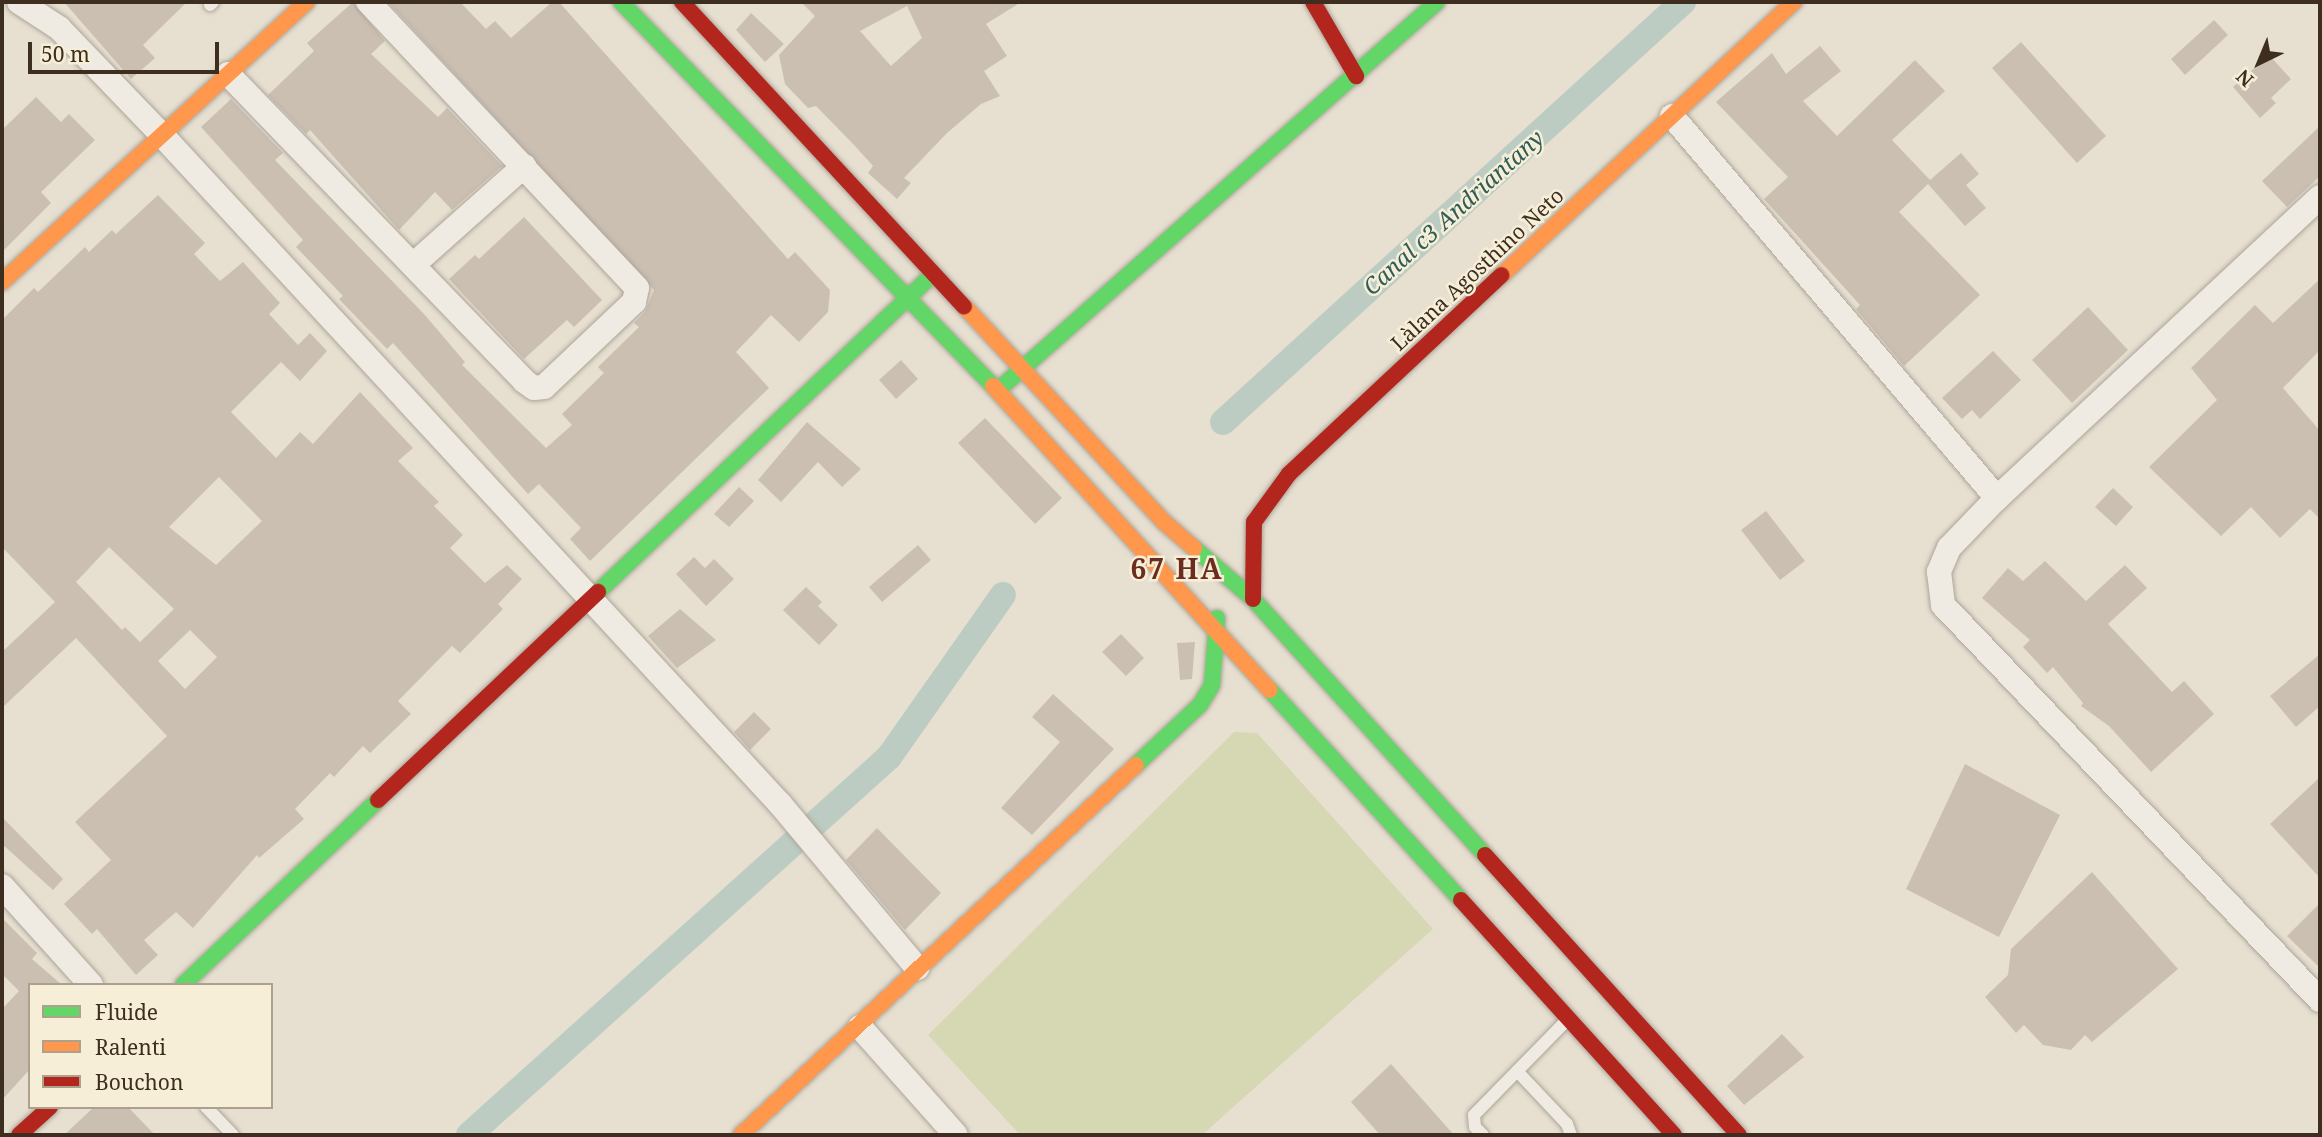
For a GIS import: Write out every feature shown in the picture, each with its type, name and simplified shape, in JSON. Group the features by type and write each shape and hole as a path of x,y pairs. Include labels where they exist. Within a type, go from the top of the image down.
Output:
{"main road":[{"path":"2,282 160,132 307,2"},
{"path":"621,2 998,391 1674,1135"},
{"path":"682,2 1164,522 1253,599 1739,1135"},
{"path":"1313,2 1356,76"},
{"path":"998,391 1437,2"},
{"name":"Làlana Agosthino Neto","path":"1253,599 1254,522 1289,474 1794,2"},
{"path":"185,983 935,272"},
{"path":"741,1135 860,1027 917,968 1200,705 1212,685 1218,605 1253,599"},
{"path":"1247,693 1260,692 1283,702"},
{"path":"1200,705 1223,697"},
{"path":"19,1135 48,1109"}],"street":[{"path":"19,2 59,28 160,132 780,804 830,860 917,968"},
{"path":"228,74 524,381 534,388 544,387 634,302 638,293 524,166 368,2"},
{"path":"1672,116 1997,498"},
{"path":"412,265 524,166"},
{"path":"2320,197 1997,498 1949,548 1939,572 1943,604 2320,1000"},
{"path":"2,886 89,983"},
{"path":"860,1027 956,1135"}],"lane":[{"path":"1483,1135 1475,1127 1474,1115 1568,1018"},
{"path":"1517,1070 1567,1124 1571,1135"},
{"path":"208,1109 233,1135"}],"green space":[{"path":"1234,732 1257,733 1433,929 1202,1135 1020,1135 928,1035"}],"building":[{"path":"64,2 187,2 143,45 155,58 131,79"},
{"path":"353,2 385,41 371,54 438,117 447,108 502,166 452,210 435,192 399,230 310,130 306,134 268,95 314,51 307,43"},
{"path":"388,2 460,2 486,29 495,21 511,38 552,2 559,2 788,259 795,252 830,290 828,312 799,342 771,315 736,352 769,388 590,561 570,539 581,528 539,484 528,494 393,343 387,349 339,299 343,296 296,247 303,240 201,127 231,99 283,153 275,160 424,314 465,362 462,365 546,448 572,425 562,414 604,373 598,367 639,327 634,323 645,312 654,290"},
{"path":"801,2 1021,2 986,24 1007,56 984,71 1000,96 981,104 947,133 904,178 911,183 897,199 868,173 873,166 855,146 816,106 808,108 785,84 779,55 815,16","holes":["907,6 922,38 891,66 860,31"]},
{"path":"751,13 784,44 765,62 736,30"},
{"path":"2214,20 2228,35 2185,75 2171,59"},
{"path":"2021,42 2106,136 2077,163 1992,68"},
{"path":"1820,46 1841,71 1803,101 1837,136 1915,60 1945,91 1892,140 1930,180 1961,153 1979,174 1966,185 1986,208 1965,226 1928,184 1899,212 1980,295 1904,366 1856,309 1860,305 1764,199 1788,177 1716,102 1772,53 1786,74"},
{"path":"2269,55 2291,79 2271,98 2276,103 2260,118 2233,87"},
{"path":"36,97 61,122 69,114 95,140 41,192 51,203 2,252 2,130"},
{"path":"2320,126 2320,176 2287,207 2262,181"},
{"path":"158,195 205,243 194,254 220,281 243,262 280,303 269,314 298,345 310,333 327,351 300,381 281,362 231,412 276,458 300,432 313,444 360,392 413,448 398,461 439,502 434,506 463,535 450,548 485,583 507,565 522,579 498,604 503,609 460,653 452,646 398,701 411,714 370,753 363,746 334,777 330,773 295,809 304,819 259,858 257,855 193,928 176,912 144,940 158,955 136,975 97,929 92,934 64,904 111,860 75,822 167,736 76,638 2,708 2,652 55,602 2,547 2,320 34,288 38,292 85,247 89,252 112,230 116,234","holes":["219,477 262,521 216,565 169,527","109,547 174,609 140,642 125,627 122,630 76,582","190,630 217,657 185,689 158,661"]},
{"path":"524,217 602,300 574,327 567,320 524,359 449,279 475,255 479,259"},
{"path":"2320,279 2320,350 2283,388 2320,431 2320,519 2310,509 2280,538 2251,507 2221,536 2149,467 2217,400 2191,368 2255,305 2273,323"},
{"path":"2088,307 2128,350 2072,403 2032,360"},
{"path":"1993,351 2021,380 1980,419 1972,410 1962,419 1942,398"},
{"path":"901,360 918,379 896,399 879,380"},
{"path":"985,418 1062,498 1035,524 958,443"},
{"path":"807,422 861,469 842,487 818,462 781,502 758,480"},
{"path":"739,487 754,501 729,527 714,514"},
{"path":"2113,488 2133,507 2116,526 2095,507"},
{"path":"1766,511 1805,561 1780,580 1741,530"},
{"path":"918,545 931,560 882,602 869,587"},
{"path":"694,557 705,568 714,559 734,579 706,606 676,574"},
{"path":"2045,561 2086,601 2125,565 2147,588 2108,624 2172,692 2184,681 2214,714 2151,772 2109,726 2081,706 2083,703 2053,667 2047,673 2023,647 2030,640 1982,598 2008,568 2023,581"},
{"path":"806,587 822,602 818,606 838,625 819,645 783,610"},
{"path":"680,609 716,640 677,668 648,636"},
{"path":"1121,634 1144,658 1126,676 1102,652"},
{"path":"1195,642 1192,679 1180,680 1177,643"},
{"path":"2320,654 2320,706 2296,727 2270,696"},
{"path":"1053,694 1114,749 1032,835 1001,808 1060,742 1032,717"},
{"path":"754,712 771,729 750,750 734,732"},
{"path":"1965,764 2060,815 1999,937 1906,889"},
{"path":"2320,777 2320,878 2270,824"},
{"path":"2,817 63,879 53,890 2,844"},
{"path":"877,828 941,893 905,930 846,860"},
{"path":"2092,872 2178,969 2092,1042 2085,1035 2071,1050 2043,1045 2024,1025 2016,1033 1985,997 2008,975 2011,949"},
{"path":"2320,903 2320,968 2287,936"},
{"path":"2,918 37,953 32,959 60,983 28,983 28,1071 2,1100 2,1009 19,991 2,974"},
{"path":"1782,1034 1804,1057 1744,1105 1727,1086"},
{"path":"1391,1064 1454,1135 1380,1135 1351,1102"},
{"path":"92,1109 130,1109 155,1135 64,1135"}],"waterway":[{"name":"Canal c3 Andriantany","path":"1223,422 1683,2"},
{"path":"469,1135 889,757 1003,595"}],"traffic: fast":[{"path":"621,2 993,386"},
{"path":"1006,383 1437,2"},
{"path":"598,592 925,282"},
{"path":"1194,548 1253,599 1485,855"},
{"path":"1136,765 1200,705 1212,685 1217,618"},
{"path":"1270,690 1461,900"},
{"path":"185,983 378,800"}],"traffic: slow":[{"path":"2,282 307,2"},
{"path":"1502,275 1794,2"},
{"path":"964,306 1164,522 1194,548"},
{"path":"993,386 1270,690"},
{"path":"741,1135 1136,765"}],"traffic: jam":[{"path":"682,2 964,306"},
{"path":"1313,2 1356,76"},
{"path":"1253,599 1254,522 1289,474 1502,275"},
{"path":"378,800 598,592"},
{"path":"1485,855 1739,1135"},
{"path":"1461,900 1674,1135"},
{"path":"19,1135 48,1109"}],"district":[{"name":"67 HA","path":"1177,568"}]}
